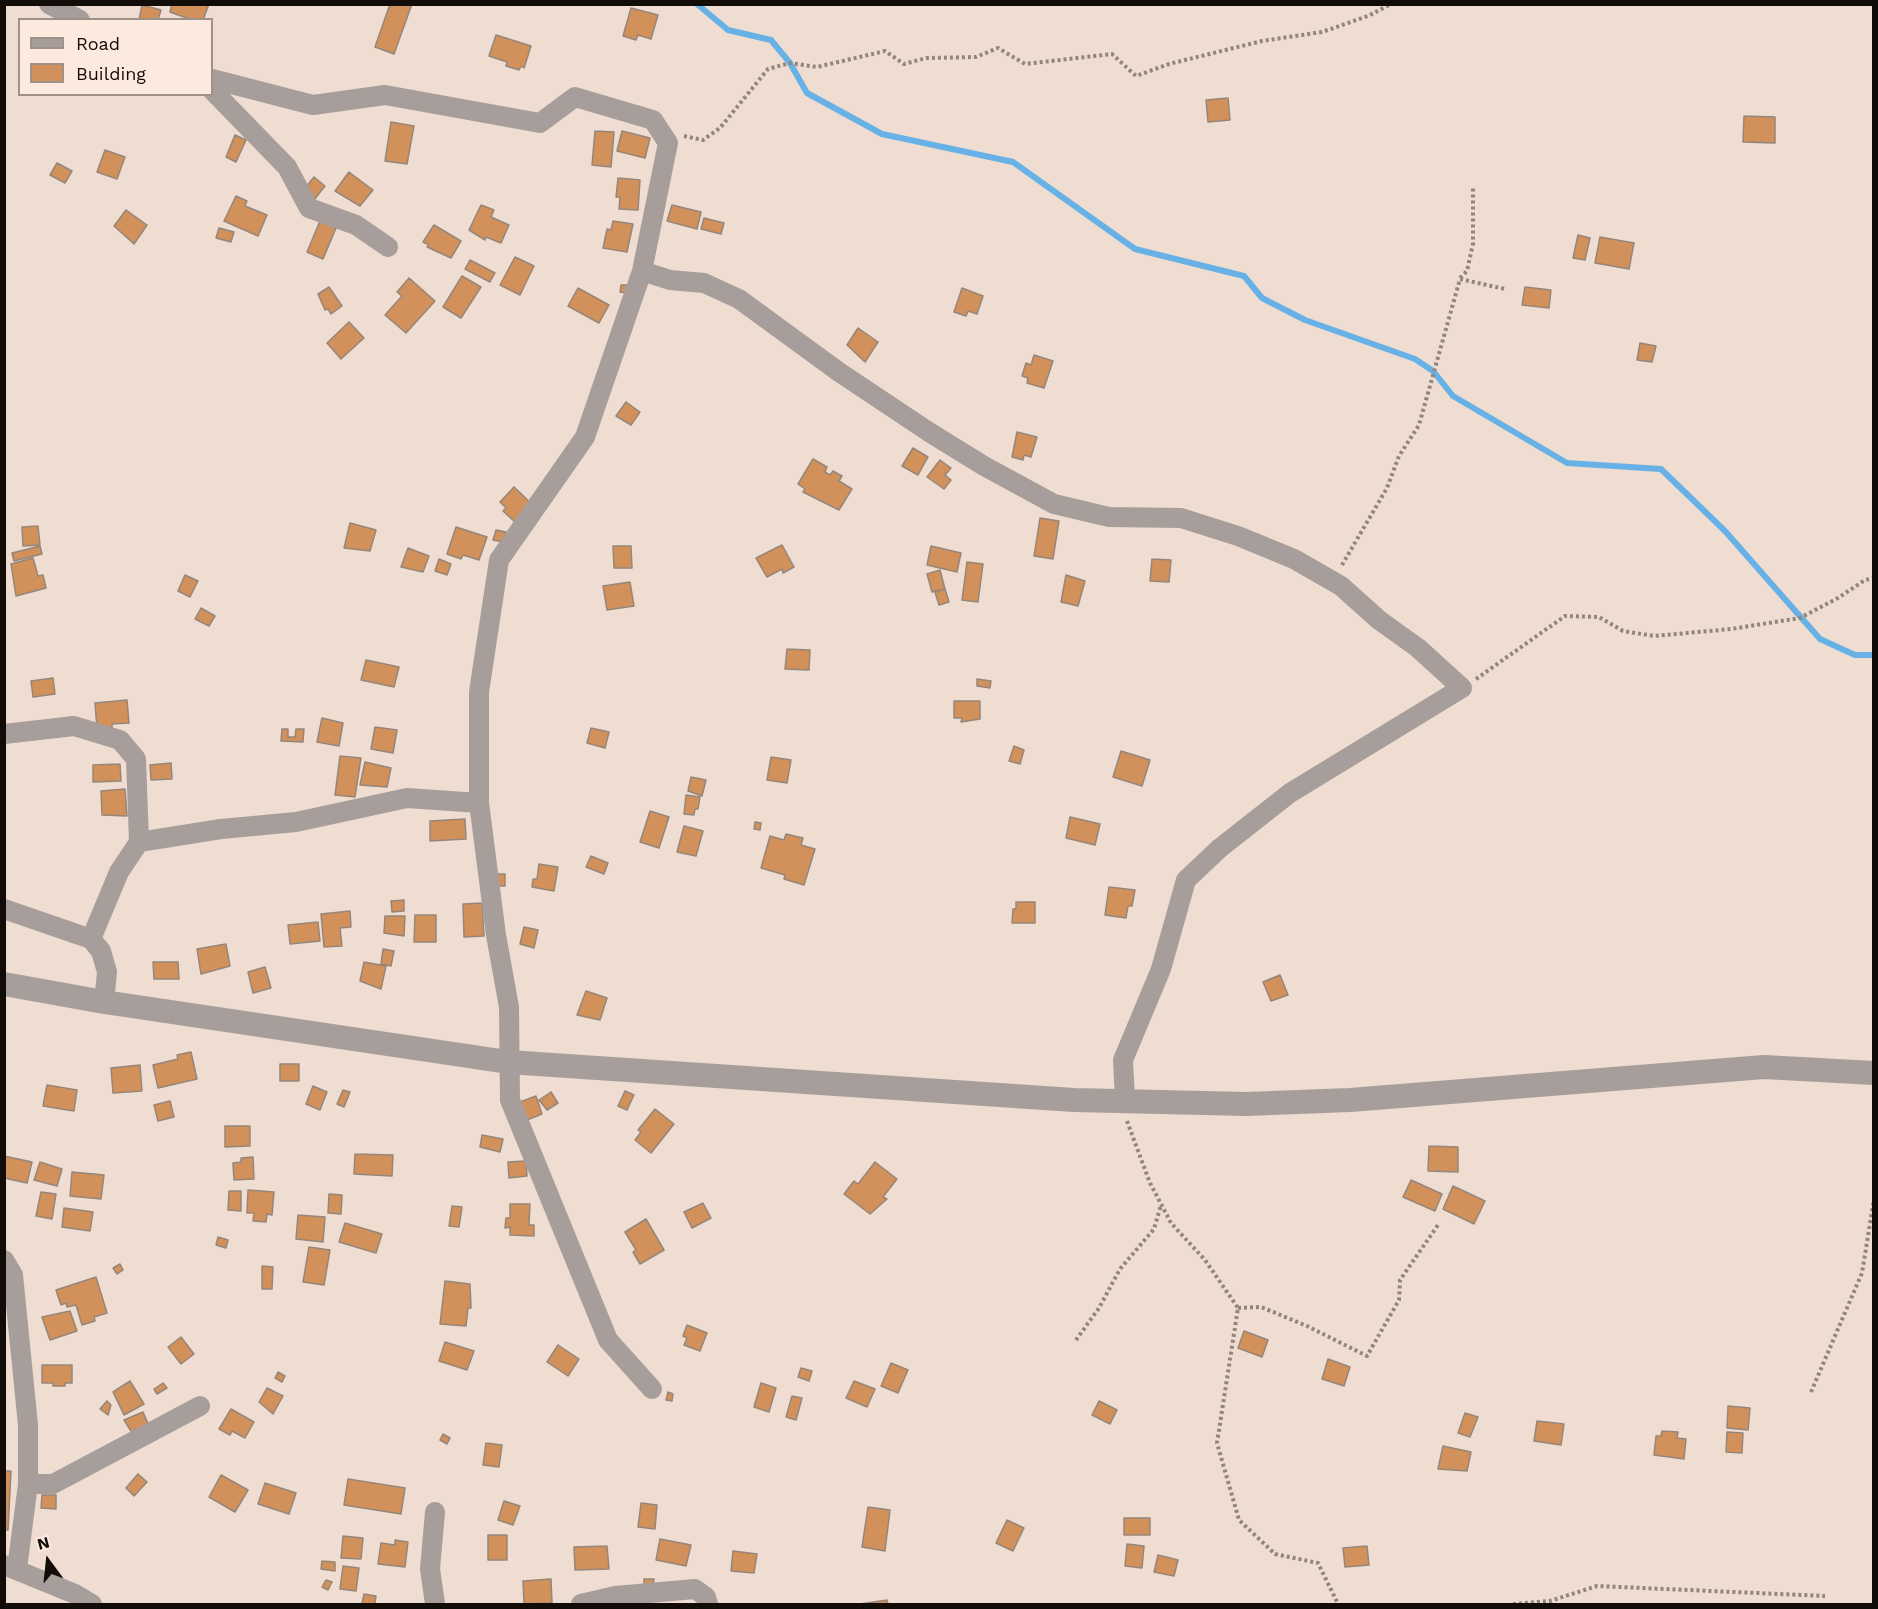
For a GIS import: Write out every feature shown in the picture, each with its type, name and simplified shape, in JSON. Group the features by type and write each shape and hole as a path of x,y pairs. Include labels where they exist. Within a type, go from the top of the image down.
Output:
{"street":[{"path":"49,4 76,18"},
{"path":"213,79 313,105 385,95 540,123 575,97 653,120 668,143 642,271 585,437 499,560 479,692 478,803 496,935 509,1007 510,1100 608,1340 652,1389"},
{"path":"213,91 287,167 309,208 356,225 387,247"},
{"path":"642,271 670,280 704,283 739,299 839,372 920,426 984,466 1054,504 1109,517 1181,518 1238,536 1294,559 1332,581 1379,620 1418,648 1462,688 1290,793 1220,848 1186,880 1161,969 1123,1060 1125,1100"},
{"path":"4,734 74,726 120,740 136,759 139,843 119,872 91,939"},
{"path":"139,843 221,829 296,822 407,798 478,803"},
{"path":"4,909 91,939 101,951 107,972 104,1002"},
{"path":"4,984 104,1002 508,1062 1074,1100 1246,1104 1391,1098 1764,1067 1874,1073"},
{"path":"4,1260 12,1275 28,1425 28,1484 11,1567 75,1594 93,1605"},
{"path":"28,1484 53,1484 200,1406"},
{"path":"435,1512 430,1569 435,1605"},
{"path":"580,1605 615,1596 695,1589 706,1597 708,1605"}],"path":[{"path":"668,143 679,135 702,140 720,128 768,69 789,63 817,67 885,51 904,64 926,58 976,57 998,48 1025,63 1112,54 1136,76 1169,64 1262,41 1322,32 1368,16 1391,4"},
{"path":"1332,581 1360,537 1387,488 1399,456 1419,425 1460,279 1467,271 1473,244 1473,188"},
{"path":"1460,279 1505,289"},
{"path":"1462,688 1564,616 1599,617 1623,631 1654,636 1731,629 1800,618 1838,598 1866,579 1874,578"},
{"path":"1125,1100 1127,1126 1161,1205 1171,1222 1205,1260 1239,1308 1217,1443 1239,1520 1275,1554 1318,1563 1338,1605"},
{"path":"1811,1392 1862,1273 1874,1199"},
{"path":"1076,1340 1099,1308 1120,1269 1154,1229 1161,1205"},
{"path":"1239,1308 1261,1307 1307,1326 1367,1356 1389,1312 1399,1299 1400,1280 1438,1226"},
{"path":"1513,1605 1550,1601 1597,1586 1825,1596"}],"building":[{"path":"172,4 209,4 204,18 186,18 170,12"},
{"path":"390,4 412,4 394,54 375,47"},
{"path":"142,5 161,10 159,18 139,18"},
{"path":"631,8 658,15 651,39 638,35 636,40 623,36"},
{"path":"496,35 531,46 524,68 521,66 519,70 506,66 507,62 489,56"},
{"path":"1228,98 1230,120 1208,122 1206,100"},
{"path":"1744,116 1775,117 1775,143 1743,142"},
{"path":"391,122 414,126 407,164 385,161"},
{"path":"595,131 614,132 611,167 592,165"},
{"path":"622,131 650,138 645,158 617,151"},
{"path":"235,135 246,140 236,162 226,157"},
{"path":"105,150 125,157 117,179 97,172"},
{"path":"57,163 72,171 65,183 50,175"},
{"path":"349,172 373,190 360,206 335,191"},
{"path":"314,177 325,186 314,200 302,192"},
{"path":"618,178 640,180 638,210 619,209 620,197 616,197"},
{"path":"236,196 247,201 245,206 267,215 258,236 224,221"},
{"path":"481,205 494,210 491,217 509,225 501,243 486,237 485,240 469,230"},
{"path":"672,205 701,212 697,229 667,221"},
{"path":"126,210 147,225 134,244 114,226"},
{"path":"704,218 724,223 721,234 701,229"},
{"path":"320,221 336,228 323,259 307,252"},
{"path":"613,221 633,224 627,252 603,248 607,229 611,230"},
{"path":"434,225 461,241 451,258 427,247 429,245 423,242"},
{"path":"219,228 234,232 231,242 216,238"},
{"path":"1578,235 1590,238 1585,260 1573,258"},
{"path":"1600,237 1634,243 1629,269 1595,263"},
{"path":"515,257 534,266 520,295 500,285"},
{"path":"470,260 495,273 490,282 465,269"},
{"path":"462,276 481,287 461,318 443,307"},
{"path":"409,278 435,301 406,333 385,315 402,296 397,292"},
{"path":"621,285 627,285 626,293 620,292"},
{"path":"329,287 342,306 331,314 328,309 325,310 318,294"},
{"path":"1525,287 1551,290 1549,308 1522,305"},
{"path":"578,288 609,305 599,323 568,306"},
{"path":"962,288 983,296 977,314 968,311 966,316 954,312"},
{"path":"349,322 364,338 341,359 327,343"},
{"path":"858,328 878,342 865,362 847,345"},
{"path":"1640,343 1656,346 1652,362 1637,360"},
{"path":"1034,355 1053,361 1044,388 1027,383 1028,378 1022,376 1026,363 1031,365"},
{"path":"626,402 640,412 631,425 616,416"},
{"path":"1017,432 1037,437 1031,457 1024,455 1023,460 1012,457"},
{"path":"913,448 928,457 918,475 902,466"},
{"path":"813,459 827,467 825,472 830,475 833,471 842,476 839,481 852,489 839,510 803,492 805,489 798,484"},
{"path":"940,460 951,468 945,475 951,480 944,489 927,477"},
{"path":"514,487 532,504 515,522 503,511 506,508 500,502"},
{"path":"1040,518 1059,521 1053,559 1034,556"},
{"path":"350,523 376,530 370,551 344,548"},
{"path":"38,526 40,545 23,546 22,527"},
{"path":"456,527 487,537 479,560 463,555 461,559 447,554"},
{"path":"496,530 506,532 503,542 493,540"},
{"path":"782,545 794,567 783,573 782,569 767,577 756,558"},
{"path":"40,546 42,554 14,561 12,553"},
{"path":"613,546 631,546 632,568 614,568"},
{"path":"931,546 961,553 957,572 927,565"},
{"path":"408,548 429,556 423,572 401,567"},
{"path":"33,558 38,576 43,575 46,588 16,596 11,564"},
{"path":"439,559 451,564 447,575 435,571"},
{"path":"1152,559 1171,560 1169,582 1150,581"},
{"path":"967,562 983,564 978,602 962,600"},
{"path":"940,570 945,589 932,592 927,574"},
{"path":"185,575 198,581 190,597 178,591"},
{"path":"1066,575 1085,581 1078,606 1061,602"},
{"path":"630,582 634,606 607,610 603,586"},
{"path":"945,589 949,602 939,605 935,592"},
{"path":"201,608 215,616 209,626 195,619"},
{"path":"787,649 810,650 809,670 785,669"},
{"path":"366,660 399,667 394,687 361,680"},
{"path":"53,678 55,694 33,697 31,681"},
{"path":"977,679 991,681 990,688 977,686"},
{"path":"127,700 129,723 112,724 112,728 97,729 95,703"},
{"path":"954,701 980,701 980,719 961,722 962,718 954,718"},
{"path":"322,718 343,723 339,746 317,742"},
{"path":"375,727 397,730 393,753 371,749"},
{"path":"591,728 609,732 605,748 587,743"},
{"path":"282,729 288,729 288,737 295,737 296,729 304,729 303,742 281,741"},
{"path":"1014,746 1024,750 1020,764 1009,761"},
{"path":"1121,751 1150,760 1142,786 1113,777"},
{"path":"340,756 361,758 355,797 335,795"},
{"path":"771,757 791,760 787,783 767,780"},
{"path":"365,762 391,768 387,787 360,785"},
{"path":"171,763 172,779 151,780 150,765"},
{"path":"120,764 121,781 93,782 93,765"},
{"path":"691,777 706,780 702,796 688,791"},
{"path":"125,789 127,816 102,815 101,791"},
{"path":"686,795 700,797 698,809 695,809 694,815 684,814"},
{"path":"650,811 669,817 659,848 640,842"},
{"path":"1070,817 1100,824 1095,845 1066,838"},
{"path":"465,819 466,839 430,841 430,821"},
{"path":"755,822 761,823 760,830 754,829"},
{"path":"684,826 703,831 696,856 677,852"},
{"path":"786,834 803,838 801,845 815,849 804,885 784,879 785,875 761,868 770,836 784,840"},
{"path":"591,856 608,863 604,874 586,867"},
{"path":"539,864 558,867 554,891 532,887 533,879 537,879"},
{"path":"495,874 505,874 505,886 496,886"},
{"path":"1109,887 1135,890 1132,906 1128,906 1126,918 1105,915"},
{"path":"404,900 404,911 392,912 391,901"},
{"path":"1016,902 1035,902 1035,923 1012,923"},
{"path":"482,903 484,936 464,937 463,904"},
{"path":"350,911 351,927 340,928 342,946 324,947 321,914"},
{"path":"415,915 436,915 436,942 414,942"},
{"path":"385,916 405,916 404,936 384,933"},
{"path":"318,922 320,941 290,944 288,925"},
{"path":"524,927 538,930 534,948 520,944"},
{"path":"226,944 230,966 201,974 197,949"},
{"path":"383,949 394,951 391,966 381,964"},
{"path":"153,962 178,962 179,979 154,979"},
{"path":"364,962 386,966 381,989 360,981"},
{"path":"265,967 271,988 253,993 248,972"},
{"path":"1280,975 1288,995 1271,1001 1263,982"},
{"path":"586,991 607,998 600,1020 577,1015"},
{"path":"191,1052 197,1079 158,1088 153,1065 178,1059 177,1055"},
{"path":"280,1064 299,1064 299,1081 280,1081"},
{"path":"140,1065 142,1091 113,1093 111,1068"},
{"path":"47,1085 77,1090 74,1111 43,1106"},
{"path":"313,1086 327,1092 320,1110 306,1104"},
{"path":"343,1090 350,1092 344,1107 337,1104"},
{"path":"625,1091 634,1095 627,1110 618,1106"},
{"path":"551,1092 558,1103 547,1110 539,1100"},
{"path":"536,1096 542,1114 527,1120 520,1102"},
{"path":"170,1101 174,1117 158,1121 154,1105"},
{"path":"655,1109 674,1124 651,1153 635,1140 641,1132 638,1130"},
{"path":"225,1126 250,1126 250,1146 225,1147"},
{"path":"482,1135 503,1139 500,1152 480,1147"},
{"path":"1429,1146 1458,1147 1458,1172 1428,1171"},
{"path":"355,1154 393,1155 392,1176 354,1174"},
{"path":"4,1156 32,1162 27,1183 4,1178"},
{"path":"253,1157 254,1179 234,1180 233,1163 241,1162 241,1158"},
{"path":"526,1161 527,1176 509,1178 508,1162"},
{"path":"40,1162 62,1169 57,1186 34,1180"},
{"path":"875,1162 897,1179 883,1197 887,1199 870,1214 844,1194 854,1181 858,1184"},
{"path":"72,1172 104,1175 101,1199 70,1196"},
{"path":"1411,1180 1442,1194 1435,1211 1403,1197"},
{"path":"1453,1186 1485,1201 1474,1224 1443,1209"},
{"path":"248,1190 274,1192 272,1215 267,1214 266,1222 253,1221 254,1213 247,1213"},
{"path":"229,1191 241,1191 241,1211 228,1210"},
{"path":"41,1192 56,1194 52,1219 36,1216"},
{"path":"329,1194 342,1195 341,1214 328,1213"},
{"path":"703,1203 711,1218 692,1228 684,1212"},
{"path":"510,1204 530,1204 529,1225 534,1225 534,1236 510,1235 510,1227 505,1228 506,1218 510,1218"},
{"path":"452,1206 462,1207 459,1227 449,1226"},
{"path":"64,1208 93,1212 90,1231 62,1227"},
{"path":"298,1215 325,1217 323,1242 296,1239"},
{"path":"646,1219 664,1250 640,1264 633,1252 636,1250 625,1232"},
{"path":"345,1223 382,1234 376,1253 339,1242"},
{"path":"218,1237 228,1240 226,1248 216,1245"},
{"path":"309,1247 330,1250 324,1285 303,1282"},
{"path":"120,1264 123,1270 117,1274 113,1268"},
{"path":"262,1266 273,1267 272,1289 262,1289"},
{"path":"96,1277 107,1313 94,1317 95,1321 82,1325 76,1305 67,1307 66,1303 61,1305 56,1290"},
{"path":"445,1281 470,1284 471,1308 468,1308 466,1326 440,1324"},
{"path":"70,1311 77,1331 50,1340 42,1317"},
{"path":"687,1325 707,1333 700,1351 684,1345 687,1338 683,1336"},
{"path":"1244,1331 1268,1340 1262,1357 1238,1348"},
{"path":"181,1337 194,1354 181,1364 168,1347"},
{"path":"445,1342 474,1351 467,1370 439,1361"},
{"path":"558,1345 579,1359 568,1376 547,1362"},
{"path":"1328,1359 1350,1367 1344,1386 1322,1379"},
{"path":"891,1363 908,1370 898,1393 881,1386"},
{"path":"42,1365 72,1365 72,1383 65,1383 65,1386 53,1386 53,1383 42,1383"},
{"path":"801,1368 812,1371 809,1381 798,1377"},
{"path":"278,1372 285,1376 282,1382 275,1378"},
{"path":"130,1381 144,1404 124,1415 113,1392"},
{"path":"854,1381 875,1389 867,1407 846,1398"},
{"path":"163,1383 167,1388 157,1394 154,1389"},
{"path":"761,1383 776,1388 769,1412 754,1407"},
{"path":"267,1388 283,1396 273,1414 259,1402"},
{"path":"668,1392 673,1394 672,1401 666,1400"},
{"path":"792,1396 802,1398 796,1420 786,1417"},
{"path":"107,1401 111,1405 108,1415 100,1409"},
{"path":"1099,1401 1117,1410 1110,1424 1092,1415"},
{"path":"1728,1406 1750,1408 1748,1430 1727,1428"},
{"path":"231,1409 254,1422 245,1438 232,1431 230,1435 219,1429"},
{"path":"143,1412 150,1428 134,1436 124,1420"},
{"path":"1465,1413 1478,1417 1470,1437 1458,1433"},
{"path":"1537,1421 1564,1424 1561,1445 1534,1441"},
{"path":"1662,1431 1678,1432 1677,1438 1686,1439 1684,1459 1654,1455 1656,1436 1661,1436"},
{"path":"1727,1432 1743,1433 1742,1453 1726,1452"},
{"path":"443,1434 450,1438 447,1444 440,1440"},
{"path":"486,1443 502,1445 499,1467 483,1465"},
{"path":"1443,1446 1471,1452 1467,1471 1438,1469"},
{"path":"4,1471 11,1471 8,1530 4,1530"},
{"path":"138,1474 147,1482 134,1496 126,1488"},
{"path":"221,1475 248,1490 235,1512 209,1497"},
{"path":"348,1479 405,1488 401,1514 344,1505"},
{"path":"265,1483 296,1493 289,1514 258,1504"},
{"path":"42,1495 56,1495 56,1509 41,1508"},
{"path":"504,1501 520,1506 513,1525 498,1520"},
{"path":"641,1503 657,1505 655,1529 638,1527"},
{"path":"868,1507 890,1510 885,1551 862,1547"},
{"path":"1124,1518 1150,1518 1150,1535 1124,1535"},
{"path":"1007,1520 1024,1528 1013,1551 996,1543"},
{"path":"488,1535 507,1535 507,1560 488,1560"},
{"path":"343,1536 363,1538 361,1559 341,1558"},
{"path":"660,1539 691,1545 686,1566 656,1560"},
{"path":"395,1540 408,1542 405,1567 378,1564 381,1543 395,1545"},
{"path":"1127,1544 1144,1546 1142,1568 1125,1566"},
{"path":"607,1546 609,1569 575,1570 574,1547"},
{"path":"1367,1546 1369,1565 1345,1567 1343,1548"},
{"path":"733,1551 757,1554 754,1573 731,1571"},
{"path":"1158,1555 1178,1560 1174,1576 1154,1572"},
{"path":"322,1561 335,1562 335,1571 321,1569"},
{"path":"343,1566 359,1568 356,1591 340,1589"},
{"path":"551,1579 552,1603 524,1604 523,1581"},
{"path":"644,1579 654,1579 653,1586 644,1586"},
{"path":"326,1580 332,1582 328,1590 322,1587"},
{"path":"364,1594 376,1596 375,1604 362,1604"},
{"path":"887,1600 888,1604 860,1604"}],"waterway":[{"path":"697,4 728,30 771,40 790,63 807,93 882,134 1013,162 1135,249 1244,276 1262,298 1305,320 1415,359 1433,371 1453,396 1567,463 1661,469 1725,531 1820,639 1855,655 1874,655"}]}
